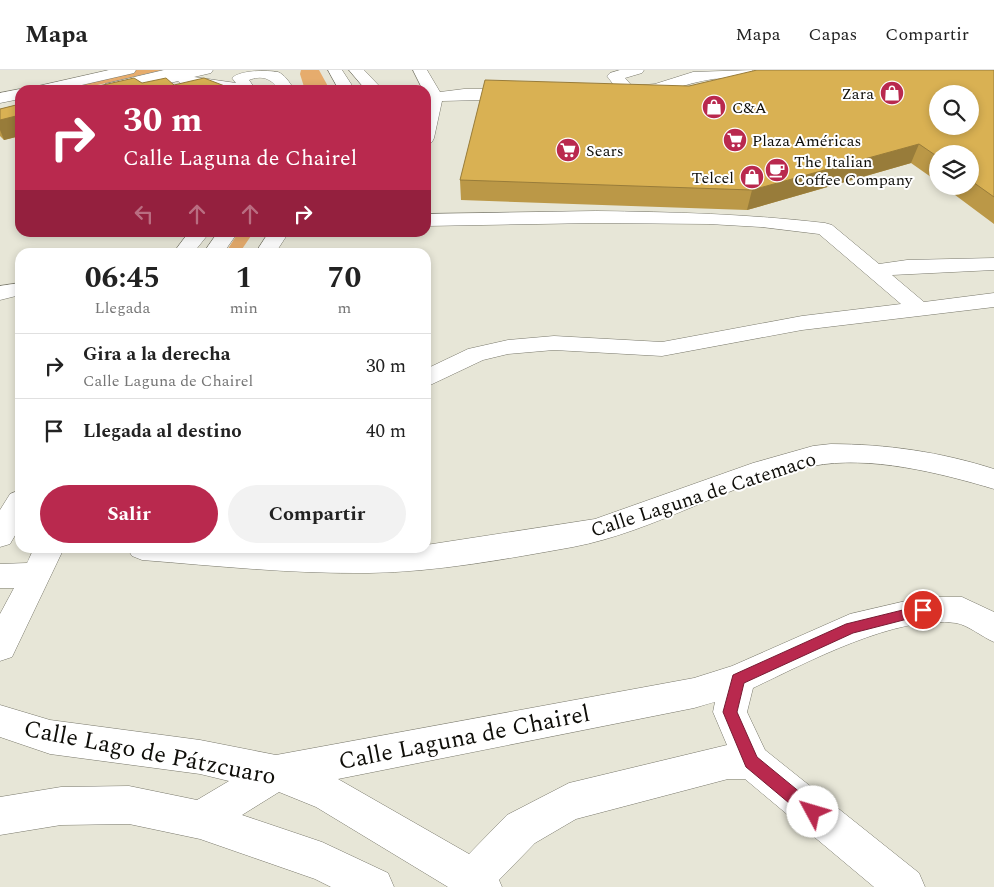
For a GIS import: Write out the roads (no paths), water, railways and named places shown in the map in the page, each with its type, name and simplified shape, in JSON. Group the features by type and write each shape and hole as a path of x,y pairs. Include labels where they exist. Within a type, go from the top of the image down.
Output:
{"main road":[{"path":"62,85 129,70"},
{"path":"118,85 183,70"},
{"path":"144,85 206,70"},
{"path":"336,70 344,85"},
{"path":"356,70 370,85"},
{"path":"420,70 425,85"},
{"path":"629,92 615,76 637,70"},
{"path":"612,92 629,92 656,88 688,74 746,70"},
{"path":"245,85 240,78 258,71 274,73 283,85"},
{"path":"287,85 289,71"},
{"path":"166,80 205,82 220,85"},
{"path":"431,101 464,94 533,94"},
{"path":"0,98 15,95"},
{"path":"0,112 15,109"},
{"path":"431,219 596,216 761,221 825,229 918,308"},
{"path":"187,248 196,237"},
{"path":"217,248 224,237"},
{"path":"269,248 276,237"},
{"path":"873,271 907,266 994,264"},
{"path":"907,266 948,307"},
{"path":"0,293 15,290"},
{"path":"431,355 482,333 518,327 607,347 646,349 687,346 802,322 918,308 948,307 994,300"},
{"path":"431,376 476,354 553,336"},
{"name":"Calle Laguna de Catemaco","path":"202,553 263,558 371,561 452,554 534,542 613,526 730,481 815,456 861,454 918,460 992,477"},
{"path":"0,536 15,510"},
{"path":"0,647 47,553"},
{"path":"0,576 36,575"},
{"name":"Calle Laguna de Chairel","path":"200,820 276,773 694,693 738,679 850,628 923,610 962,610 994,628"},
{"path":"738,679 730,712 752,762 904,887"},
{"name":"Calle Lago de Pátzcuaro","path":"0,721 50,737 200,757 276,773 328,793 475,884"},
{"path":"475,884 521,829 569,802 728,762 752,762"},
{"path":"0,816 61,806 129,805 200,820 322,862 374,887"}],"place":[{"name":"Zara","path":"892,93"},
{"name":"C&A","path":"714,107"},
{"name":"Plaza Américas","path":"735,140"},
{"name":"Sears","path":"568,150"},
{"name":"The Italian Coffee Company","path":"777,170"},
{"name":"Telcel","path":"752,177"}]}
